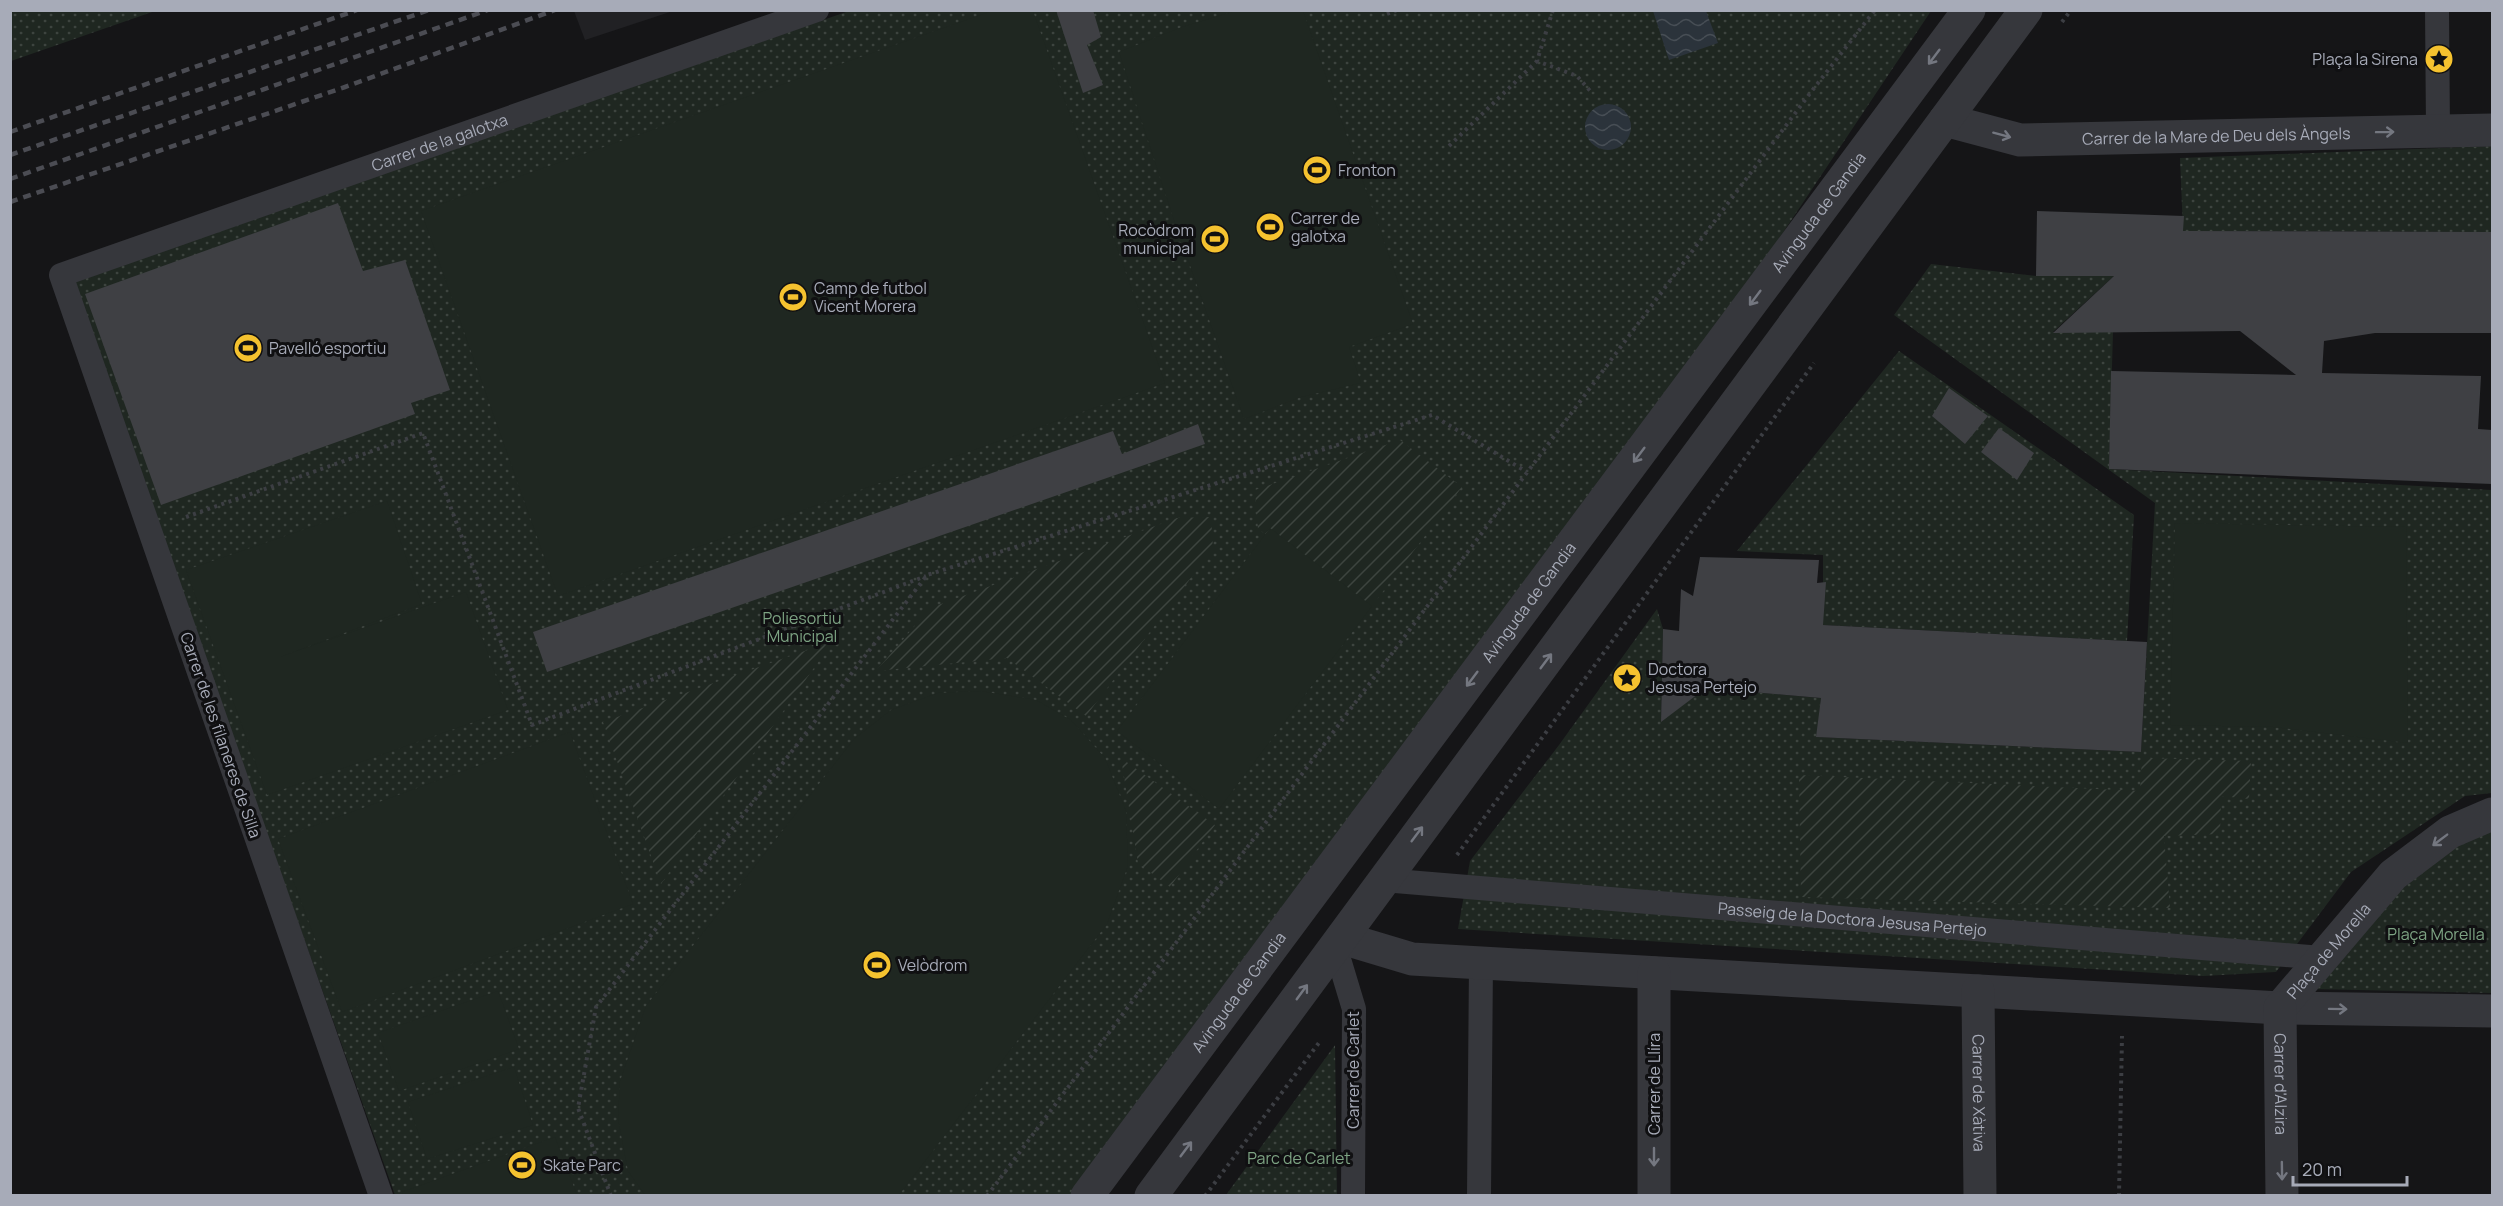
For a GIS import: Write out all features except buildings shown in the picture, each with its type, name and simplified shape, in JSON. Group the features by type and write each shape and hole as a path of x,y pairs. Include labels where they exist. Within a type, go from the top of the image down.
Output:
{"street":[{"name":"Carrer de la galotxa","path":"61,275 817,10"},
{"name":"Avinguda de Gandia","path":"1088,1196 1969,10"},
{"path":"1151,1196 2026,10"},
{"path":"2437,10 2438,131"},
{"name":"Carrer de la Mare de Deu dels Àngels","path":"1945,120 2020,140 2493,130"},
{"name":"Carrer de les filaneres de Silla","path":"61,275 381,1196"},
{"name":"Plaça de Morella","path":"2280,1008 2393,875 2450,832 2493,814"},
{"name":"Passeig de la Doctora Jesusa Pertejo","path":"1383,880 2322,958"},
{"path":"1339,942 1412,959 2280,1008"},
{"name":"Carrer de Carlet","path":"1339,942 1354,1009 1353,1196"},
{"path":"1479,1196 1481,962"},
{"name":"Carrer de Llíra","path":"1654,973 1654,1196"},
{"name":"Carrer de Xàtiva","path":"1978,991 1980,1196"},
{"name":"Plaça de Morella","path":"2280,1008 2493,1011"},
{"name":"Carrer d'Alzira","path":"2280,1008 2282,1196"}],"path":[{"path":"1387,14 1397,10"},
{"path":"1449,146 1537,61 1553,10"},
{"path":"987,1196 1811,92 1875,10"},
{"path":"2058,28 2071,10"},
{"path":"1537,61 1577,76 1592,93"},
{"path":"1435,884 1816,360"},
{"path":"186,517 423,433 532,725 927,575 1432,415 1527,472"},
{"path":"610,1196 578,1108 596,1007 927,575"},
{"path":"1205,1196 1351,999"},
{"path":"2119,1196 2122,999"}],"shaded area":[{"path":"574,11 673,11 585,40"}],"green space":[{"path":"11,10 155,10 155,11 11,61"},
{"name":"Poliesortiu Municipal","path":"849,11 1931,11 1595,514 1087,1195 395,1195 71,282"},
{"name":"Camp de futbol Vicent Morera","path":"992,11 1033,11 1165,383 558,596 421,211"},
{"path":"1235,11 1303,11 1413,324 1349,347 1361,383 1301,397 1244,419 1174,220 1119,52 1182,27"},
{"path":"2492,146 2492,232 2183,231 2180,158"},
{"path":"1931,264 2036,276 2114,276 2053,332 2113,332 2109,469 2492,490 2492,793 2465,796 2351,872 2276,972 2203,976 1458,929 1470,861 1559,745 1657,609 1663,629 1661,721 1706,688 1821,698 1817,737 2141,752 2155,503 1894,315"},
{"path":"1899,351 2134,515 2127,641 1823,625 1823,555 1737,551"},
{"path":"1400,440 1462,487 1372,606 1258,529 1255,490"},
{"path":"387,501 422,604 280,657 466,592 508,710 267,795 186,570"},
{"path":"1211,517 1213,549 1086,716 1007,658 876,671 930,608 1177,518"},
{"path":"2175,523 2406,527 2408,743 2273,727 2170,725"},
{"path":"1270,528 1372,606 1219,809 1117,731"},
{"path":"833,641 661,884 603,722"},
{"name":"Velòdrom","path":"980,691 1036,700 1071,720 1105,758 1126,811 1128,866 1107,924 899,1195 645,1195 628,1171 618,1119 620,1081 646,1006 854,739 891,710 938,693"},
{"path":"570,732 633,904 342,1012 278,839"},
{"path":"1121,758 1215,825 1170,887 1138,863"},
{"path":"2142,758 2251,761 2249,799 2221,796 2220,834 2164,836 2170,908 1801,897 1799,775 2140,791"},
{"name":"Plaça Morella","path":"2492,827 2492,993 2313,989 2390,900 2457,840"},
{"path":"498,991 519,1049 399,1091 378,1033"},
{"name":"Parc de Carlet","path":"1335,1045 1337,1195 1226,1195"},
{"path":"514,1067 533,1125 427,1159 408,1102"},
{"name":"Skate Parc","path":"555,1137 577,1195 403,1196 402,1192"}],"water":[{"path":"1653,11 1706,11 1718,43 1669,60"},
{"path":"1608,104 1624,111 1631,127 1624,143 1608,150 1592,143 1585,127 1592,111"}],"railway":[{"path":"10,132 357,10"},
{"path":"10,155 429,10"},
{"path":"10,179 488,10"},
{"path":"10,202 345,87 555,10"}],"place":[{"name":"Plaça la Sirena","path":"2439,59"},
{"name":"Fronton","path":"1317,170"},
{"name":"Carrer de galotxa","path":"1270,227"},
{"name":"Rocòdrom municipal","path":"1215,239"},
{"name":"Camp de futbol Vicent Morera","path":"793,297"},
{"name":"Pavelló esportiu","path":"248,348"},
{"name":"Doctora Jesusa Pertejo","path":"1627,678"},
{"name":"Velòdrom","path":"877,965"},
{"name":"Skate Parc","path":"522,1165"}]}
